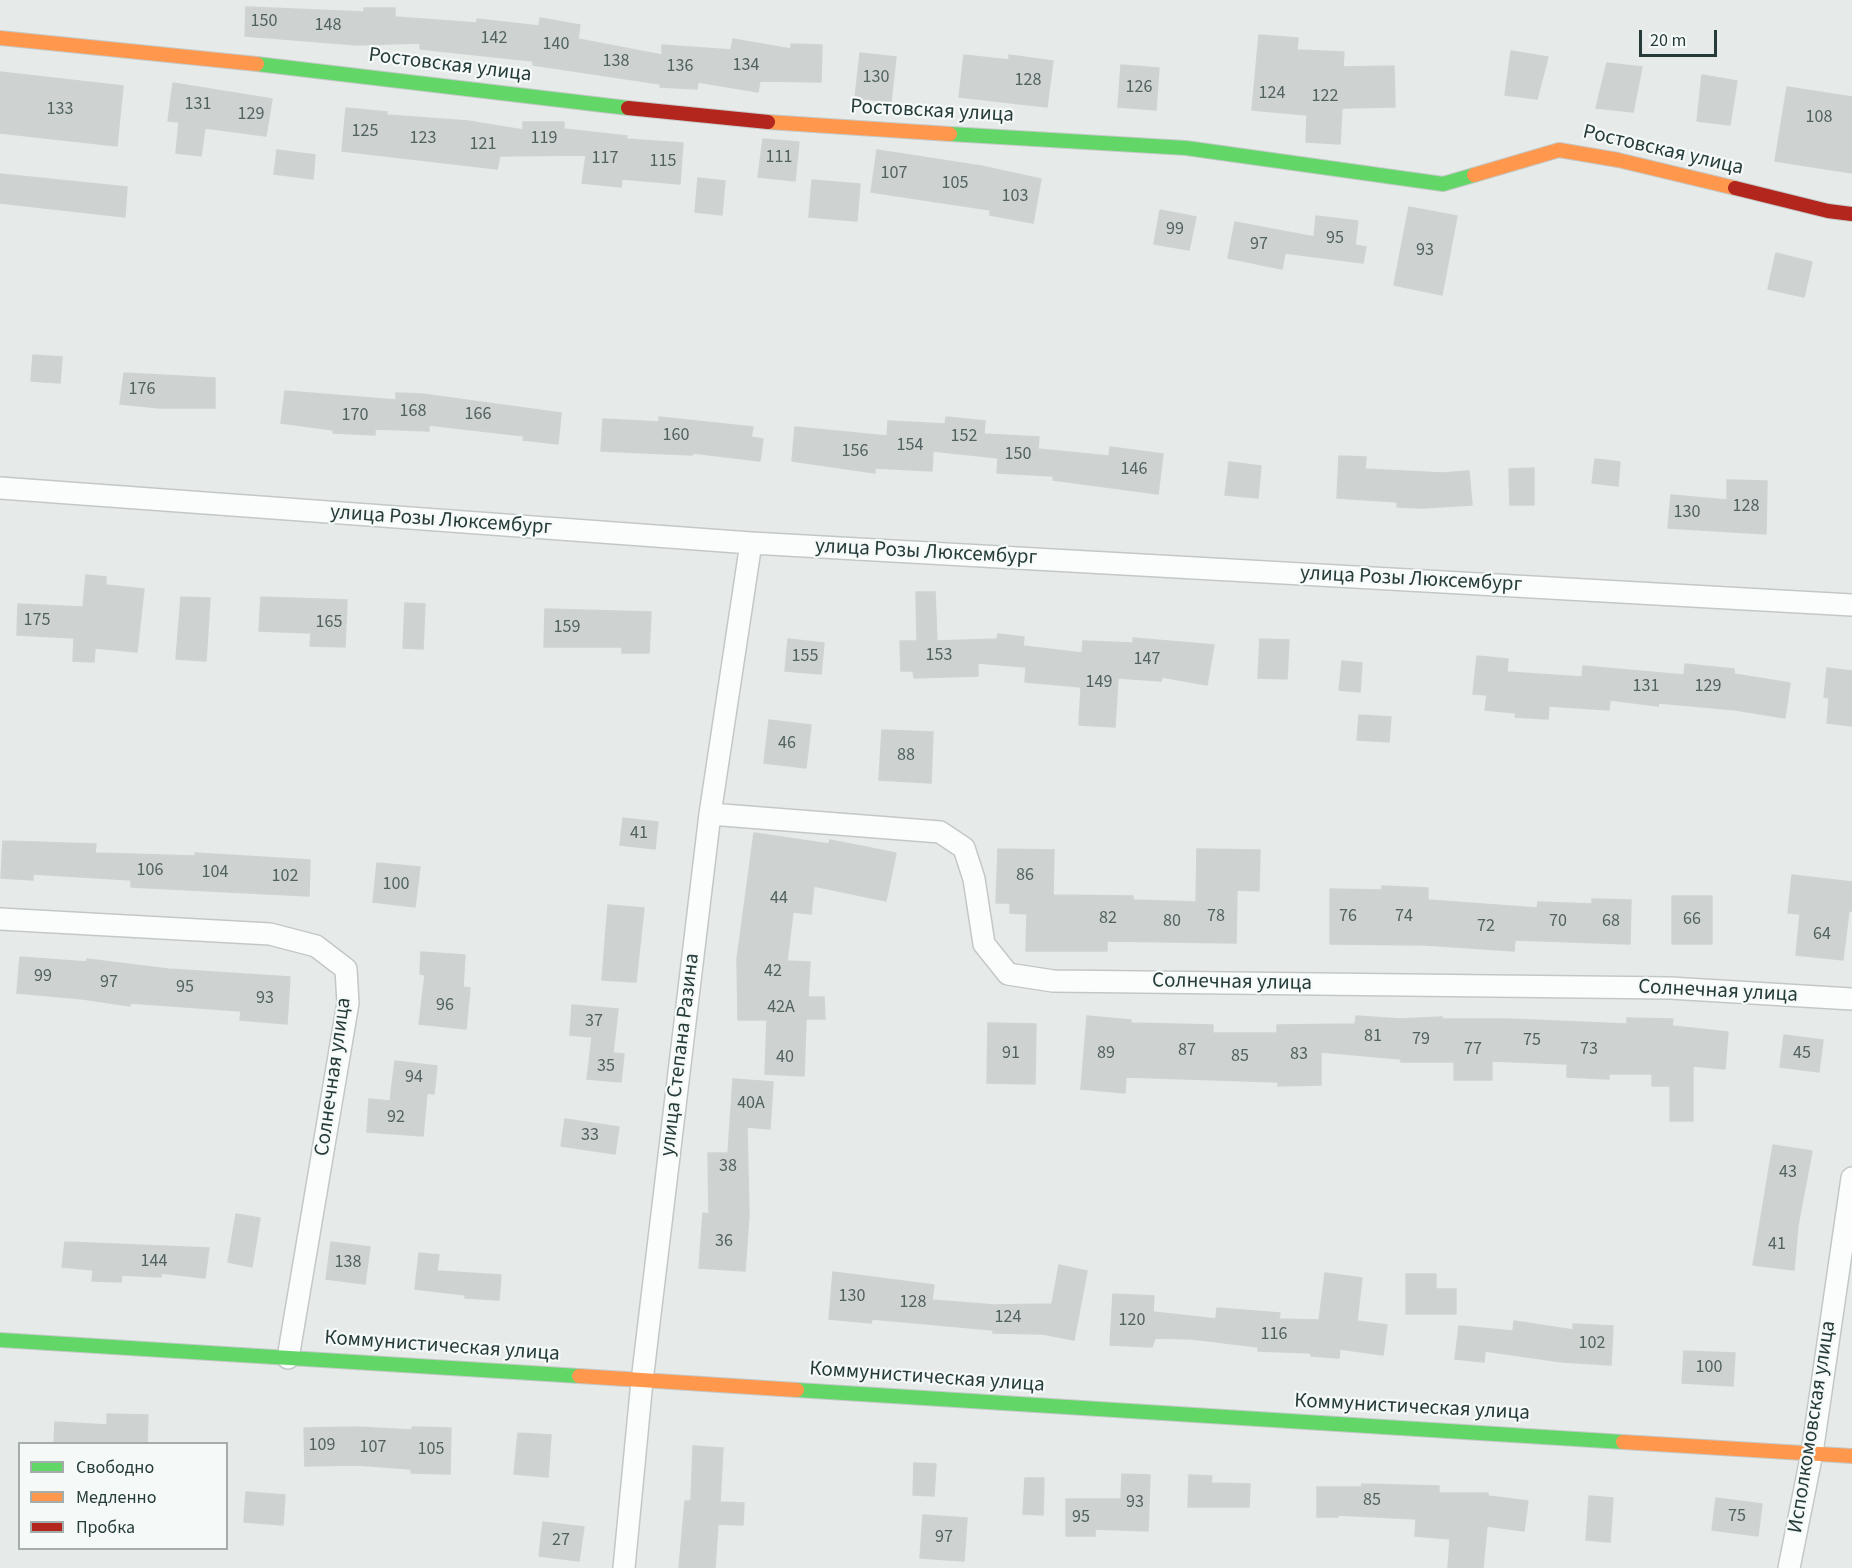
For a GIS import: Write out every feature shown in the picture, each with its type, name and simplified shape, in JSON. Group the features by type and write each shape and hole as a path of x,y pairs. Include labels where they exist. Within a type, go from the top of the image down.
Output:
{"street":[{"name":"Ростовская улица","path":"0,38 230,61 729,120 1186,148 1443,184 1560,150 1618,160 1828,211 1852,214"},
{"name":"улица Розы Люксембург","path":"0,488 751,543 1852,604"},
{"name":"улица Степана Разина","path":"624,1568 642,1381 710,814 751,543"},
{"name":"Солнечная улица","path":"710,814 940,832 964,848 974,879 984,944 1008,974 1042,980 1670,988 1852,999"},
{"name":"Солнечная улица","path":"0,919 270,934 316,946 346,969 348,1004 288,1358"},
{"name":"Исполкомовская улица","path":"1789,1568 1812,1453 1851,1187"},
{"name":"Коммунистическая улица","path":"0,1340 1852,1456"}],"building":[{"path":"246,7 364,12 364,8 395,8 395,17 477,23 477,19 539,26 540,18 580,25 578,39 662,55 662,45 731,50 733,39 791,49 791,44 822,45 821,82 760,81 758,92 698,82 697,89 660,87 660,84 533,65 533,61 420,49 420,43 357,45 245,36"},
{"path":"1259,35 1298,38 1297,50 1344,52 1343,67 1394,66 1395,107 1342,108 1340,144 1306,142 1307,115 1252,110"},
{"path":"1511,51 1548,57 1537,99 1505,95"},
{"path":"860,53 896,57 891,102 855,98"},
{"path":"964,55 1009,60 1009,55 1053,61 1047,107 959,97"},
{"path":"1607,63 1642,67 1633,112 1596,108"},
{"path":"1121,65 1159,68 1156,110 1118,107"},
{"path":"0,72 123,86 117,146 0,133"},
{"path":"1702,75 1737,81 1730,125 1697,121"},
{"path":"173,83 272,99 266,136 205,128 201,156 176,153 179,122 168,121"},
{"path":"1787,87 1852,97 1852,173 1775,161"},
{"path":"346,108 387,112 387,115 468,121 523,130 523,122 564,122 564,129 627,136 626,139 683,143 680,184 622,179 621,187 582,183 586,155 500,156 497,169 342,151"},
{"path":"763,139 799,142 795,181 758,177"},
{"path":"277,150 315,155 313,179 274,174"},
{"path":"877,150 981,166 1041,179 1033,223 990,215 990,210 871,192"},
{"path":"0,174 127,187 125,217 0,203"},
{"path":"698,178 725,181 722,215 695,212"},
{"path":"812,180 860,184 857,221 809,217"},
{"path":"1409,207 1457,216 1442,295 1394,285"},
{"path":"1160,210 1196,217 1189,250 1154,244"},
{"path":"1316,216 1358,221 1355,245 1366,247 1363,263 1285,253 1282,269 1228,258 1235,222 1314,237"},
{"path":"1776,253 1812,262 1804,297 1768,289"},
{"path":"33,355 62,357 60,383 31,381"},
{"path":"124,373 215,378 215,408 160,408 120,404"},
{"path":"285,391 396,400 396,393 422,394 561,413 558,444 523,440 524,436 429,425 429,431 375,429 375,435 333,433 333,430 281,423"},
{"path":"659,417 753,427 751,437 763,439 760,461 693,453 692,455 601,451 603,419 659,422"},
{"path":"946,417 985,421 984,434 1039,437 1038,449 1109,456 1110,447 1163,454 1158,494 1053,480 1053,476 997,473 998,458 933,451 932,471 875,468 875,473 792,461 795,427 887,436 888,421 945,424"},
{"path":"1339,456 1366,457 1365,469 1442,473 1469,471 1472,505 1397,507 1397,502 1337,498"},
{"path":"1595,459 1620,462 1618,486 1592,483"},
{"path":"1229,462 1261,466 1258,498 1225,495"},
{"path":"1534,468 1534,505 1510,505 1509,469"},
{"path":"1727,480 1767,481 1766,534 1668,528 1671,495 1727,500"},
{"path":"86,575 106,577 106,585 144,589 137,652 95,648 94,662 73,661 74,638 17,635 18,604 83,607"},
{"path":"916,592 935,592 937,641 997,639 998,634 1024,637 1023,646 1082,653 1083,641 1133,643 1133,638 1214,645 1207,685 1162,677 1161,681 1118,678 1115,727 1079,725 1081,687 1025,682 1026,667 978,663 978,676 914,678 913,671 901,671 900,641 917,641"},
{"path":"181,597 210,598 206,661 176,659"},
{"path":"261,597 347,600 345,647 310,646 311,633 259,631"},
{"path":"405,603 425,604 423,649 403,648"},
{"path":"545,609 651,612 649,653 622,653 622,647 544,647"},
{"path":"788,639 824,643 821,674 785,671"},
{"path":"1260,639 1289,640 1287,679 1258,678"},
{"path":"1477,656 1508,659 1507,672 1582,677 1583,666 1684,675 1685,664 1734,669 1734,674 1790,683 1785,718 1736,710 1659,703 1658,706 1610,700 1609,710 1549,706 1548,719 1515,717 1516,713 1485,710 1487,695 1473,694"},
{"path":"1342,661 1362,663 1360,692 1339,690"},
{"path":"1827,668 1852,671 1852,726 1827,723 1829,698 1824,697"},
{"path":"1359,715 1391,717 1389,742 1357,740"},
{"path":"769,720 811,725 806,768 764,763"},
{"path":"882,730 933,732 931,783 879,780"},
{"path":"623,818 658,822 655,849 620,845"},
{"path":"754,833 829,844 830,840 896,853 886,901 814,886 811,914 793,912 787,961 810,962 808,997 824,997 825,1019 806,1019 804,1076 765,1074 767,1020 738,1020 737,959"},
{"path":"3,841 96,844 95,853 195,856 195,853 310,860 309,896 131,887 131,880 33,874 33,880 1,878"},
{"path":"998,849 1054,850 1053,895 1133,896 1133,900 1196,902 1197,849 1260,850 1259,891 1237,890 1236,943 1107,941 1107,951 1026,951 1027,914 1010,913 1010,903 996,903"},
{"path":"377,863 420,867 415,907 373,902"},
{"path":"1792,875 1852,882 1852,911 1849,911 1843,960 1796,955 1800,914 1788,913"},
{"path":"1382,886 1428,888 1428,900 1537,908 1538,902 1592,904 1592,899 1631,900 1630,944 1515,940 1514,951 1426,945 1330,944 1330,889 1382,890"},
{"path":"1672,896 1712,896 1712,944 1672,944"},
{"path":"608,905 644,908 636,982 602,980"},
{"path":"421,952 465,955 463,987 470,988 466,1029 419,1024 425,975 420,974"},
{"path":"20,957 87,962 87,959 168,969 290,977 287,1024 240,1020 241,1011 130,1003 130,1006 17,993"},
{"path":"572,1005 618,1009 613,1053 624,1054 621,1082 587,1079 592,1037 570,1035"},
{"path":"1087,1016 1131,1020 1131,1023 1213,1025 1213,1033 1277,1033 1277,1025 1355,1024 1356,1016 1627,1024 1627,1018 1673,1019 1672,1026 1728,1032 1725,1069 1693,1066 1693,1121 1670,1121 1670,1086 1652,1086 1652,1074 1609,1074 1609,1079 1567,1077 1567,1064 1492,1061 1492,1080 1454,1080 1454,1062 1401,1062 1401,1059 1321,1052 1321,1085 1278,1086 1278,1082 1126,1077 1125,1093 1081,1089"},
{"path":"988,1023 1036,1024 1035,1084 987,1083"},
{"path":"1784,1035 1823,1040 1819,1072 1780,1067"},
{"path":"395,1061 437,1066 434,1094 427,1093 423,1136 367,1132 369,1099 390,1101"},
{"path":"733,1079 773,1082 770,1129 747,1127 749,1216 745,1271 699,1268 703,1213 709,1214 708,1153 728,1153"},
{"path":"565,1119 619,1127 615,1154 561,1146"},
{"path":"1773,1145 1812,1151 1798,1225 1794,1270 1753,1265"},
{"path":"236,1214 260,1218 252,1267 228,1262"},
{"path":"65,1242 209,1248 205,1278 161,1273 161,1277 122,1275 121,1282 92,1281 93,1270 62,1267"},
{"path":"331,1242 370,1247 365,1284 326,1279"},
{"path":"419,1253 439,1255 437,1271 501,1275 499,1300 465,1298 465,1295 415,1289"},
{"path":"1059,1265 1087,1271 1074,1340 1042,1334 993,1333 993,1330 872,1319 871,1323 829,1319 833,1272 934,1285 932,1300 994,1305 1052,1304"},
{"path":"1325,1273 1362,1278 1357,1321 1387,1325 1383,1355 1340,1349 1339,1358 1311,1356 1311,1353 1258,1351 1258,1347 1192,1339 1155,1338 1152,1347 1110,1345 1113,1294 1154,1296 1153,1312 1216,1319 1217,1308 1280,1313 1279,1319 1319,1320"},
{"path":"1406,1274 1436,1274 1436,1289 1456,1289 1456,1314 1406,1314"},
{"path":"1514,1321 1573,1330 1573,1324 1613,1326 1611,1365 1562,1362 1485,1351 1484,1362 1455,1359 1459,1326 1513,1331"},
{"path":"1684,1351 1735,1353 1733,1386 1682,1383"},
{"path":"107,1414 148,1415 147,1442 54,1442 55,1422 107,1425"},
{"path":"356,1427 412,1430 412,1427 451,1428 450,1474 411,1473 411,1469 357,1465 305,1466 304,1428"},
{"path":"518,1433 551,1435 548,1477 514,1474"},
{"path":"693,1446 723,1448 720,1502 744,1503 743,1525 718,1524 715,1568 679,1568 685,1501 691,1501"},
{"path":"914,1463 936,1464 934,1496 913,1495"},
{"path":"1122,1474 1150,1475 1148,1531 1095,1529 1095,1536 1066,1536 1066,1499 1121,1499"},
{"path":"1189,1475 1212,1476 1211,1483 1250,1484 1249,1507 1188,1507"},
{"path":"1025,1478 1044,1478 1043,1515 1023,1514"},
{"path":"1362,1484 1439,1486 1439,1493 1488,1493 1488,1496 1528,1501 1524,1531 1487,1526 1483,1568 1448,1568 1450,1539 1415,1536 1416,1519 1338,1515 1338,1517 1317,1517 1317,1487 1361,1487"},
{"path":"246,1492 285,1495 283,1525 244,1522"},
{"path":"1589,1496 1613,1498 1610,1542 1586,1540"},
{"path":"1716,1498 1762,1504 1758,1536 1712,1530"},
{"path":"923,1515 967,1518 964,1561 920,1558"},
{"path":"543,1522 584,1527 579,1561 539,1556"}],"traffic: fast":[{"path":"257,64 628,108"},
{"path":"950,134 1186,148 1443,184 1474,175"},
{"path":"0,1340 579,1376"},
{"path":"797,1390 1623,1442"}],"traffic: slow":[{"path":"0,38 257,64"},
{"path":"768,122 950,134"},
{"path":"1474,175 1559,150 1618,160 1735,188"},
{"path":"579,1376 797,1390"},
{"path":"1623,1442 1852,1456"}],"traffic: jam":[{"path":"628,108 768,122"},
{"path":"1735,188 1828,211 1852,214"}]}
